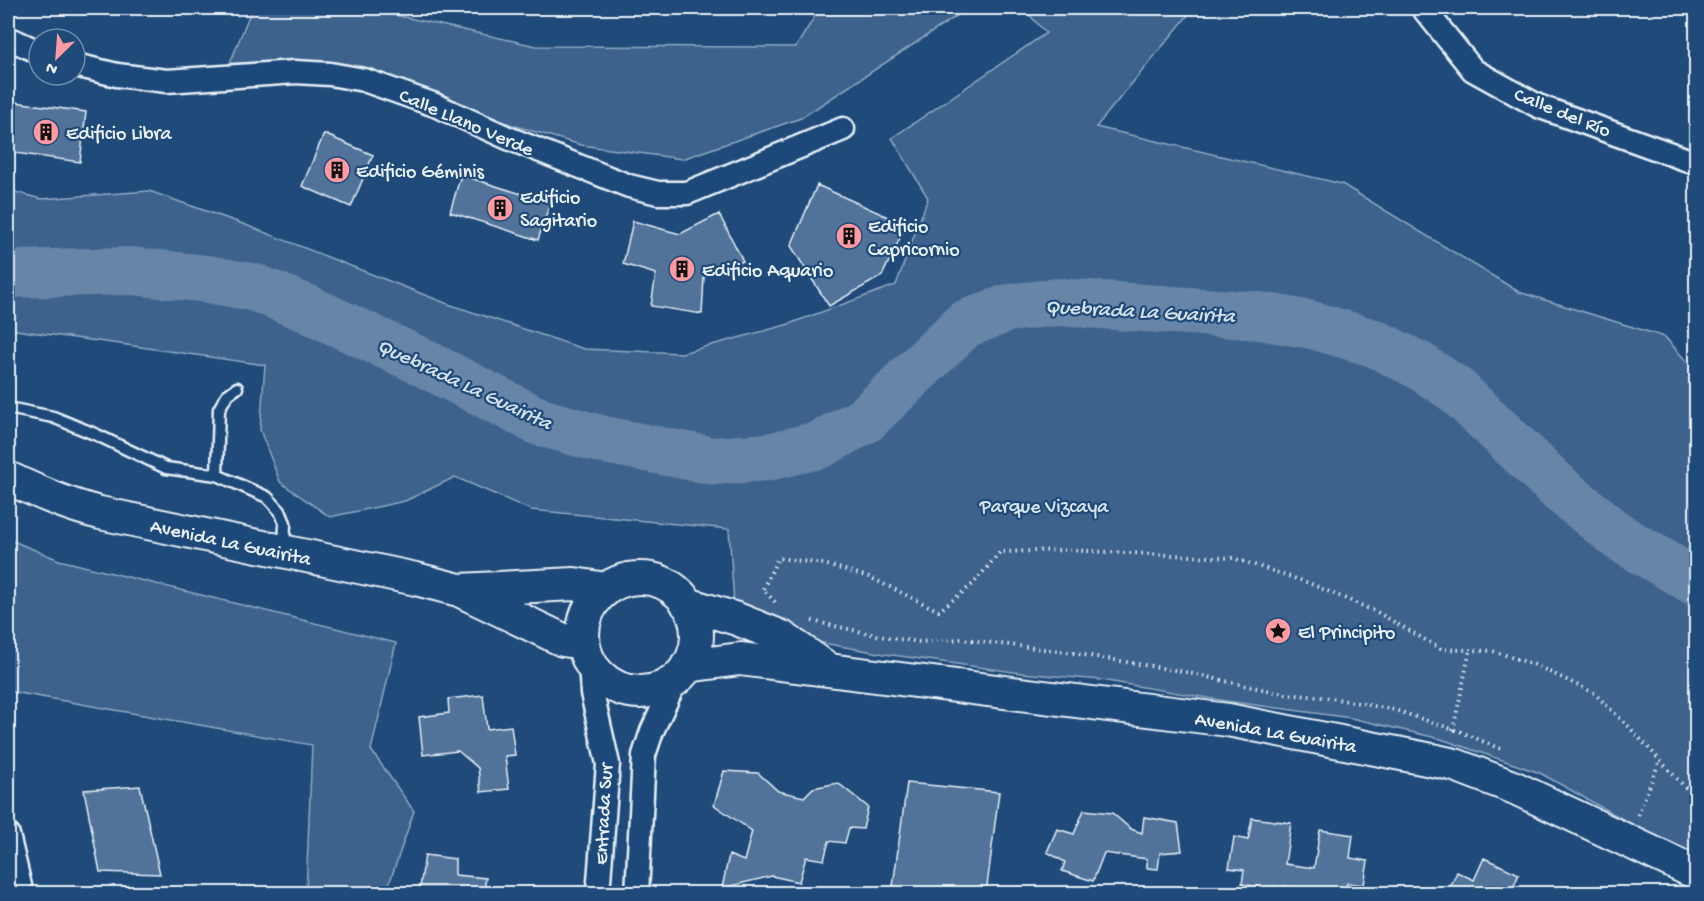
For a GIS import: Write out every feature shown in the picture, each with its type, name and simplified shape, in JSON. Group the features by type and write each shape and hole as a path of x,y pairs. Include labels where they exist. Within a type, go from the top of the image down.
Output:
{"street":[{"name":"Calle del Río","path":"1423,8 1473,70 1538,106 1696,162"},
{"path":"8,38 27,47"},
{"name":"Calle Llano Verde","path":"87,69 167,81 295,72 330,74 364,80 435,105 508,138 629,186 658,193 687,193 843,129"},
{"name":"Avenida La Guairita","path":"8,478 72,506 459,590 587,653"},
{"name":"Avenida La Guairita","path":"635,578 650,579 665,584 687,604 694,619 697,635 694,652 682,672 665,686 652,691 624,690 599,675 587,653 583,630 587,612 597,597 606,589 635,578"},
{"name":"Avenida La Guairita","path":"459,590 573,584 606,589"},
{"name":"Avenida La Guairita","path":"687,604 737,619 782,637 833,672"},
{"name":"Entrada Sur","path":"587,653 592,693 608,764 598,894"},
{"name":"Avenida La Guairita","path":"682,672 740,659 1228,720 1437,761 1455,765 1515,788 1696,873"},
{"name":"Entrada Sur","path":"637,894 644,755 652,731 682,672"},
{"path":"8,835 22,894"}],"lane":[{"path":"217,475 219,409 227,395 237,388"},
{"path":"8,408 53,417 166,468 217,475 267,497 280,511 285,523 284,552"}],"path":[{"path":"782,609 763,589 778,558 824,564 869,577 939,611 973,584 1000,552 1067,550 1233,558 1306,582 1377,612 1441,649 1493,651 1535,665 1594,693 1696,799"},
{"path":"1453,730 1470,650"},
{"path":"1638,815 1660,760"}],"green space":[{"path":"252,8 363,8 536,46 796,47 820,8 969,8 801,118 682,159 581,145 512,125 443,97 334,64 230,63"},
{"name":"Parque Vizcaya","path":"1023,8 1194,8 1096,127 1342,184 1519,292 1665,337 1696,372 1696,857 1540,773 1441,739 1351,718 1226,701 1101,680 1021,673 885,654 800,639 734,604 729,529 531,510 455,477 405,501 330,517 280,482 260,430 265,365 8,329 8,190 41,199 149,191 243,224 448,304 584,349 682,353 786,325 896,285 928,198 892,138 1046,33"},
{"path":"8,539 59,560 396,643 371,750 414,811 386,893 306,893 312,745 8,691"}],"building":[{"name":"Edificio Libra","path":"8,101 86,112 80,162 8,152"},
{"name":"Edificio Géminis","path":"324,134 373,155 351,207 302,186"},
{"name":"Edificio Sagitario","path":"461,175 550,203 538,240 450,212"},
{"name":"Edificio Capricornio","path":"817,185 906,225 882,276 829,306 791,246"},
{"name":"Edificio Aquario","path":"719,214 743,261 704,277 702,314 651,306 656,274 623,264 633,221 680,234"},
{"path":"483,695 487,729 511,726 515,755 505,756 509,789 481,792 478,768 458,751 423,755 419,717 449,713 448,699"},
{"path":"724,771 758,773 778,791 804,797 813,788 838,783 868,807 863,829 849,828 845,843 829,841 824,860 806,857 799,882 772,876 722,888 729,855 744,861 752,831 714,805"},
{"path":"907,783 999,792 986,894 946,894 893,886"},
{"path":"140,786 160,874 100,872 84,790"},
{"path":"1084,810 1112,813 1131,829 1142,833 1144,817 1178,823 1182,851 1160,853 1158,869 1147,868 1147,859 1104,853 1093,881 1062,871 1065,862 1047,852 1057,829 1074,834"},
{"path":"1252,818 1291,823 1285,864 1314,868 1320,830 1353,835 1350,858 1368,861 1364,885 1347,883 1345,894 1319,894 1307,892 1307,889 1284,886 1284,888 1273,886 1272,892 1242,884 1244,870 1229,868 1234,837 1248,840"},
{"path":"425,855 455,859 455,875 486,878 484,889 507,894 419,894"},
{"path":"1484,858 1519,874 1510,894 1447,894 1457,872 1474,880"}],"waterway":[{"name":"Quebrada La Guairita","path":"8,274 131,271 208,279 256,288 306,308 418,360 540,422 604,440 714,461 768,457 819,445 865,420 965,324 1008,308 1058,302 1260,316 1312,325 1374,343 1420,366 1456,390 1561,490 1622,539 1696,582"}],"place":[{"name":"Edificio Libra","path":"46,132"},
{"name":"Edificio Géminis","path":"337,170"},
{"name":"Edificio Sagitario","path":"500,208"},
{"name":"Edificio Capricornio","path":"849,236"},
{"name":"Edificio Aquario","path":"682,269"},
{"name":"El Principito","path":"1278,631"}]}
